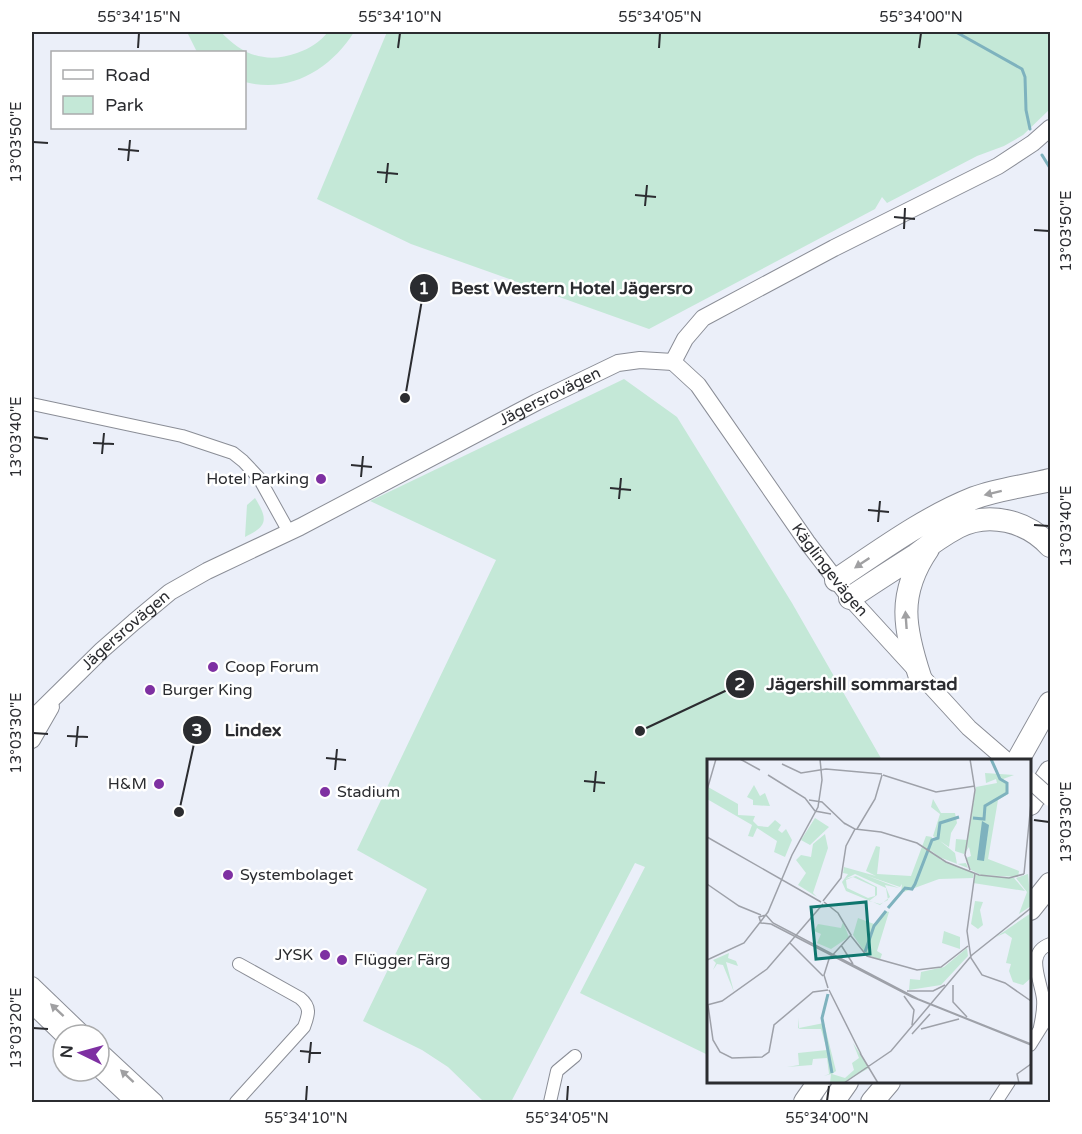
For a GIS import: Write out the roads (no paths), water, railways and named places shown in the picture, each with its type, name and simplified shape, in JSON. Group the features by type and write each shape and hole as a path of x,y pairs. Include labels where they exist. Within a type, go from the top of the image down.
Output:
{"highway":[{"path":"843,589 921,524 977,497 1050,480"},
{"path":"843,589 930,545 959,526 985,519 1014,522 1036,533 1050,546"},
{"path":"920,677 909,641 905,609 912,576 930,545"},
{"path":"1008,758 1050,703"},
{"path":"1029,759 1050,727"},
{"path":"1031,801 1050,772"},
{"path":"1031,908 1050,884"},
{"path":"1031,909 1050,898"},
{"path":"805,1102 818,1083"},
{"path":"833,1102 846,1083"},
{"path":"872,1102 888,1083"}],"main road":[{"path":"673,362 685,339 703,318 834,248 998,166 1033,143 1050,128"},
{"name":"Jägersrovägen","path":"32,719 111,641 170,592 207,571 289,532 537,402 618,363 640,360 673,362"},
{"name":"Käglingevägen","path":"673,362 698,385 843,589 920,677 969,728 1008,758"},
{"name":"Jägersrovägen","path":"32,740 57,695"},
{"path":"1031,782 1050,798"},
{"path":"32,985 72,1023"},
{"path":"32,1005 51,1023"},
{"path":"111,1061 155,1102"},
{"path":"111,1080 134,1102"}],"street":[{"path":"32,404 182,436 233,453 259,478 289,532"},
{"path":"1040,1027 1044,1006 1036,960 1040,950 1050,944"},
{"path":"236,1102 304,1027 309,1013 307,1004 300,998 239,964"},
{"path":"1031,1042 1050,1014"},
{"path":"550,1102 557,1071 575,1056"},
{"path":"996,1102 1008,1083"}],"waterway":[{"path":"956,32 1022,69 1025,77 1026,110 1030,129"},
{"path":"1042,155 1050,168"}],"place":[{"name":"Best Western Hotel Jägersro","path":"405,398"},
{"name":"Hotel Parking","path":"321,479"},
{"name":"Coop Forum","path":"213,667"},
{"name":"Burger King","path":"150,690"},
{"name":"Jägershill sommarstad","path":"640,731"},
{"name":"H&M","path":"159,784"},
{"name":"Stadium","path":"325,792"},
{"name":"Lindex","path":"179,812"},
{"name":"Systembolaget","path":"228,875"},
{"name":"JYSK","path":"325,955"},
{"name":"Flügger Färg","path":"342,960"}]}
